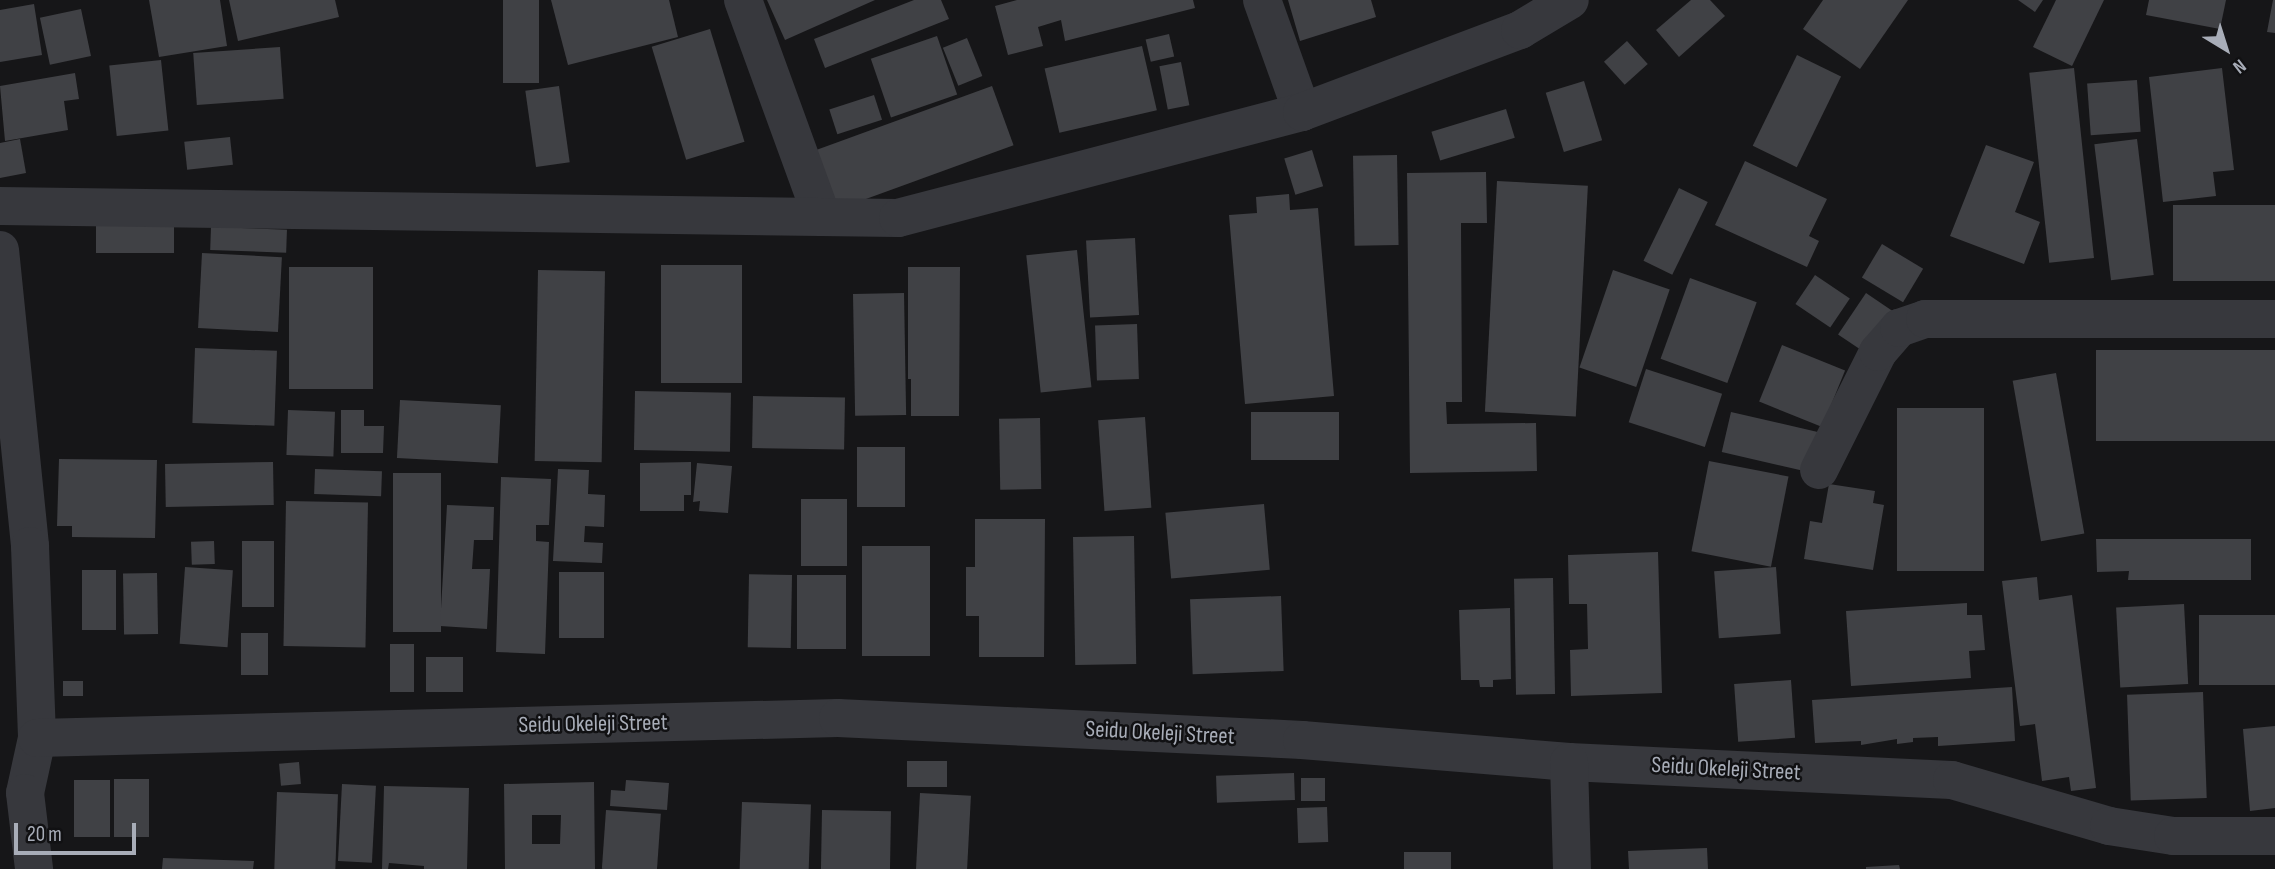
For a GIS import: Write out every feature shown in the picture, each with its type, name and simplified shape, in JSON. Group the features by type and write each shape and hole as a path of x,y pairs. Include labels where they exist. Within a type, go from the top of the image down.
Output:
{"street":[{"path":"743,0 822,217"},
{"path":"1262,0 1302,111"},
{"path":"0,205 898,218 1302,111 1520,30 1570,0"},
{"path":"2,273 30,547 37,738 13,795 34,869"},
{"path":"1819,470 1878,352 1899,328 1925,319 2275,319"},
{"name":"Seidu Okeleji Street","path":"37,738 838,718 1302,740 1569,762 1952,780 2109,827 2173,836 2275,836"},
{"path":"1569,762 1572,869"}],"building":[{"path":"149,0 220,0 227,46 159,57"},
{"path":"229,0 335,0 339,17 238,41"},
{"path":"503,0 539,0 539,83 503,83"},
{"path":"551,0 669,0 678,37 568,65"},
{"path":"767,0 875,0 785,40"},
{"path":"914,0 941,0 949,19 825,68 814,39"},
{"path":"1017,0 1193,0 1195,8 1065,41 1061,20 1038,27 1043,46 1008,55 995,6"},
{"path":"1288,0 1371,0 1376,17 1300,41"},
{"path":"1691,0 1710,0 1725,16 1679,57 1656,30"},
{"path":"1823,0 1908,0 1860,69 1803,29"},
{"path":"2018,0 2043,0 2035,12"},
{"path":"2056,0 2104,0 2072,66 2033,47"},
{"path":"2149,0 2226,0 2220,29 2146,15"},
{"path":"2275,0 2275,33 2267,32"},
{"path":"34,4 42,55 0,62 0,10"},
{"path":"81,9 91,56 50,65 40,18"},
{"path":"710,29 744,142 686,160 652,47"},
{"path":"1169,34 1174,56 1151,62 1146,39"},
{"path":"937,36 957,95 891,117 871,59"},
{"path":"967,38 982,76 958,86 943,48"},
{"path":"1627,41 1648,64 1625,85 1604,62"},
{"path":"1142,46 1157,110 1059,133 1045,68"},
{"path":"280,47 284,99 197,105 193,53"},
{"path":"1797,55 1841,76 1797,167 1753,146"},
{"path":"161,60 168,131 117,136 109,65"},
{"path":"1181,62 1189,105 1168,109 1159,66"},
{"path":"2074,68 2094,258 2049,263 2029,73"},
{"path":"2222,68 2234,170 2213,172 2216,196 2163,202 2149,77"},
{"path":"75,73 79,99 64,101 68,130 5,141 0,86"},
{"path":"2137,80 2141,132 2091,135 2087,83"},
{"path":"1584,81 1602,140 1564,152 1546,93"},
{"path":"559,86 570,162 536,167 525,91"},
{"path":"992,86 1014,145 835,210 813,151"},
{"path":"874,95 882,120 837,134 829,110"},
{"path":"1506,109 1515,138 1440,160 1431,132"},
{"path":"230,137 233,165 187,170 184,142"},
{"path":"20,139 26,173 0,178 0,143"},
{"path":"2137,139 2154,275 2111,280 2094,144"},
{"path":"1986,145 2034,162 2015,212 2040,222 2024,264 1950,236"},
{"path":"1312,150 1323,186 1295,195 1284,158"},
{"path":"1397,155 1399,245 1355,246 1353,156"},
{"path":"1745,161 1827,199 1809,236 1819,241 1807,267 1715,225"},
{"path":"1486,172 1487,223 1461,223 1462,402 1446,402 1447,424 1536,423 1537,471 1410,473 1407,173"},
{"path":"1497,181 1588,186 1576,416 1485,412"},
{"path":"1679,188 1708,202 1672,275 1643,261"},
{"path":"1289,194 1290,210 1318,208 1334,396 1245,404 1229,215 1257,213 1256,197"},
{"path":"2173,205 2275,205 2275,281 2173,281"},
{"path":"96,225 174,225 174,253 96,253"},
{"path":"211,227 287,230 286,253 210,250"},
{"path":"1135,238 1139,315 1090,317 1086,241"},
{"path":"1882,244 1923,269 1903,302 1862,277"},
{"path":"1077,250 1091,387 1041,393 1026,255"},
{"path":"202,253 282,257 278,332 198,328"},
{"path":"661,265 742,265 742,383 661,383"},
{"path":"289,267 373,267 373,389 289,389"},
{"path":"908,267 960,267 959,416 911,416 911,379 908,379"},
{"path":"538,270 605,271 602,462 535,461"},
{"path":"1613,270 1670,290 1636,387 1579,367"},
{"path":"1815,275 1850,298 1830,328 1795,304"},
{"path":"1690,278 1757,302 1727,383 1661,359"},
{"path":"904,293 906,415 855,416 853,294"},
{"path":"1866,293 1896,313 1868,355 1838,334"},
{"path":"1137,324 1139,379 1097,380 1095,325"},
{"path":"1782,345 1845,370 1822,427 1759,402"},
{"path":"195,348 277,351 274,426 192,423"},
{"path":"2096,350 2275,350 2275,441 2096,441"},
{"path":"1646,369 1722,394 1705,447 1629,422"},
{"path":"2056,373 2084,534 2041,541 2013,381"},
{"path":"635,391 731,393 730,452 634,450"},
{"path":"753,396 845,398 844,450 752,448"},
{"path":"400,400 501,405 498,463 397,458"},
{"path":"1897,408 1984,408 1984,571 1897,571"},
{"path":"288,410 335,412 333,457 286,455"},
{"path":"341,410 364,410 364,426 384,426 383,453 341,453"},
{"path":"1251,412 1339,412 1339,460 1251,460"},
{"path":"1731,412 1818,432 1808,472 1722,452"},
{"path":"1145,417 1151,508 1104,511 1098,420"},
{"path":"1040,418 1041,489 1000,490 999,419"},
{"path":"857,447 905,447 905,507 857,507"},
{"path":"59,459 157,460 155,538 72,537 72,526 57,526"},
{"path":"1709,461 1789,476 1771,567 1691,551"},
{"path":"273,462 274,505 166,507 165,464"},
{"path":"691,462 691,495 684,495 684,511 640,511 640,463"},
{"path":"697,463 732,466 728,513 699,511 700,501 693,502"},
{"path":"315,469 382,471 381,496 314,494"},
{"path":"558,469 589,470 588,494 605,495 604,527 585,526 584,542 603,543 602,563 553,561"},
{"path":"393,473 441,473 441,632 393,632"},
{"path":"501,477 551,479 549,525 536,525 536,541 549,542 545,654 496,652"},
{"path":"1829,484 1875,491 1873,503 1884,505 1873,570 1804,559 1810,521 1822,523"},
{"path":"801,499 847,499 847,566 801,566"},
{"path":"286,501 368,502 365,647 283,646"},
{"path":"1264,504 1270,570 1171,578 1165,513"},
{"path":"447,505 494,507 493,540 474,540 472,569 490,569 487,629 440,626"},
{"path":"975,519 1045,519 1044,657 979,657 979,616 966,616 966,567 975,567"},
{"path":"1134,536 1136,664 1075,665 1073,537"},
{"path":"2096,539 2251,539 2251,580 2128,580 2129,571 2097,572"},
{"path":"214,541 215,564 192,565 191,542"},
{"path":"242,541 274,541 274,607 242,607"},
{"path":"862,546 930,546 930,656 862,656"},
{"path":"1658,552 1662,693 1571,696 1570,650 1588,649 1587,604 1569,604 1568,555"},
{"path":"185,567 233,570 228,647 180,644"},
{"path":"1776,567 1781,634 1719,638 1714,571"},
{"path":"82,570 116,570 116,630 82,630"},
{"path":"559,572 604,572 604,638 559,638"},
{"path":"157,573 158,634 124,635 123,574"},
{"path":"749,574 792,575 791,648 748,647"},
{"path":"797,575 846,575 846,649 797,649"},
{"path":"2037,577 2039,600 2072,595 2096,788 2071,791 2069,777 2042,781 2035,724 2020,726 2002,581"},
{"path":"1553,578 1555,694 1516,695 1514,579"},
{"path":"1281,596 1284,671 1193,674 1190,599"},
{"path":"1967,603 1967,615 1982,615 1985,650 1969,651 1971,678 1851,686 1846,611"},
{"path":"2184,604 2188,684 2120,687 2116,608"},
{"path":"1510,608 1511,679 1493,680 1493,687 1480,687 1479,680 1461,680 1459,610"},
{"path":"2199,615 2275,615 2275,685 2199,685"},
{"path":"241,633 268,633 268,675 241,675"},
{"path":"390,644 414,644 414,692 390,692"},
{"path":"426,657 463,657 463,692 426,692"},
{"path":"1791,680 1795,738 1738,742 1734,684"},
{"path":"63,681 83,681 83,696 63,696"},
{"path":"2012,687 2015,741 1938,746 1938,737 1913,738 1913,742 1897,744 1897,739 1861,745 1861,741 1815,743 1812,700"},
{"path":"2203,692 2207,798 2131,801 2127,695"},
{"path":"2275,726 2275,808 2250,811 2243,729"},
{"path":"907,761 947,761 947,787 907,787"},
{"path":"299,762 301,784 281,786 279,764"},
{"path":"1294,773 1295,800 1217,803 1216,776"},
{"path":"1301,778 1325,778 1325,801 1301,801"},
{"path":"114,779 149,779 149,837 114,837"},
{"path":"74,780 110,780 110,837 74,837"},
{"path":"626,780 669,783 667,810 610,806 611,790 625,791"},
{"path":"594,782 595,869 505,869 504,784","holes":["532,815 561,815 560,844 532,844"]},
{"path":"342,784 376,786 372,863 338,861"},
{"path":"384,786 469,788 467,869 424,869 424,866 389,863 388,869 382,869"},
{"path":"277,792 338,794 335,869 274,869"},
{"path":"920,793 971,796 967,869 916,869"},
{"path":"742,802 811,804 809,869 740,869"},
{"path":"1327,807 1328,842 1298,843 1297,808"},
{"path":"606,810 661,814 657,869 602,869"},
{"path":"822,810 891,811 890,869 821,869"},
{"path":"1707,848 1708,869 1629,869 1628,851"},
{"path":"1404,852 1451,852 1451,869 1404,869"},
{"path":"163,858 254,861 253,869 162,869"},
{"path":"1899,865 1900,869 1866,869 1866,867"}]}
